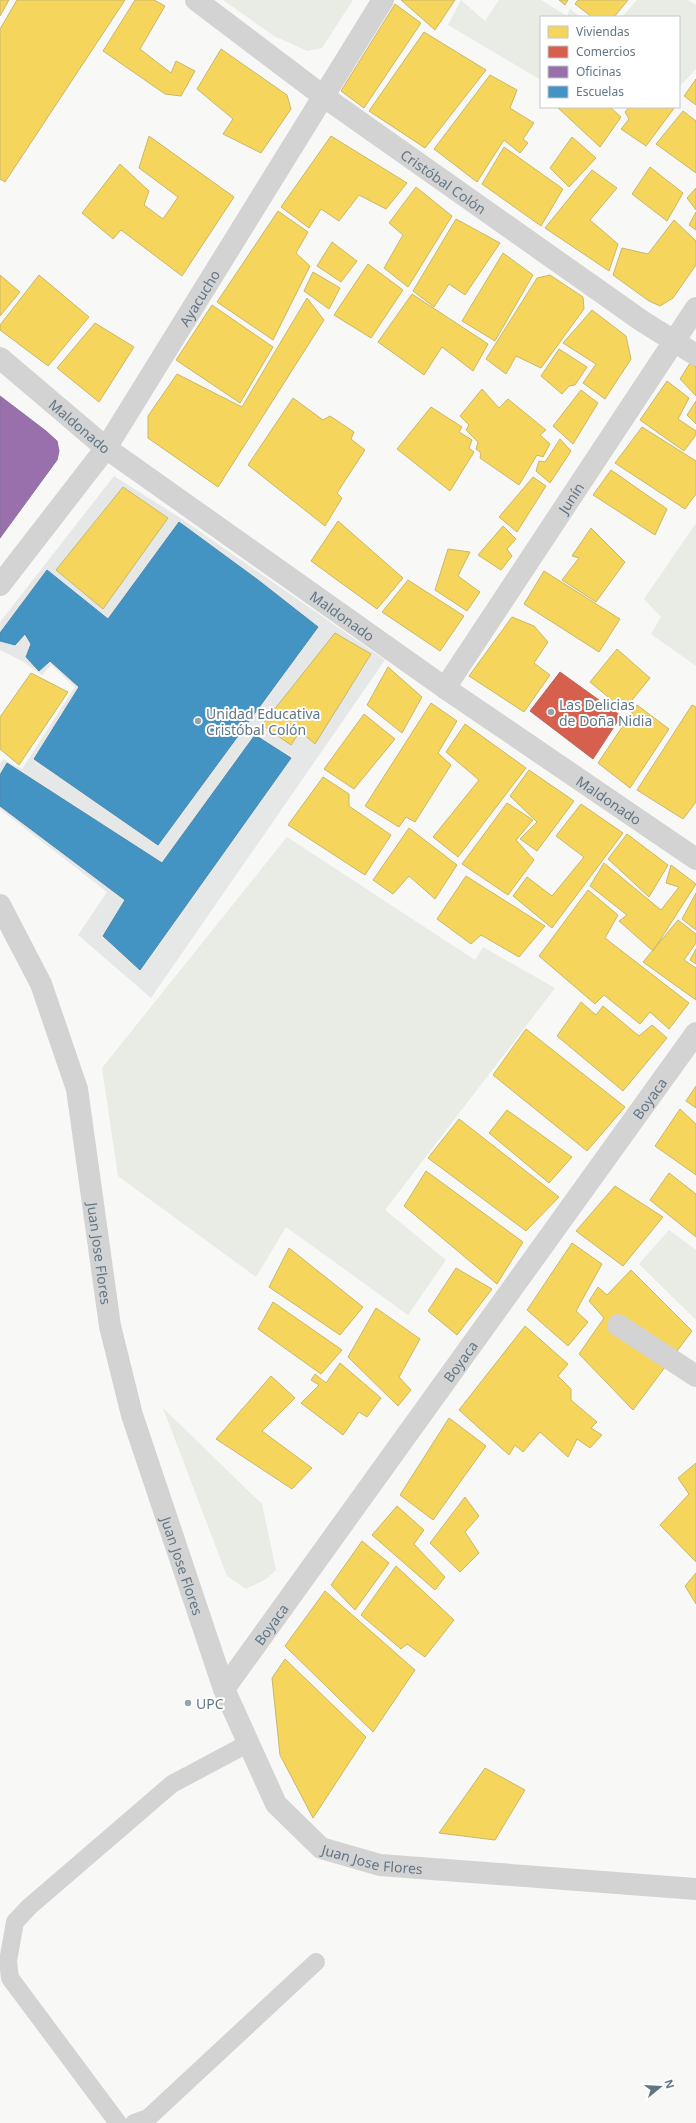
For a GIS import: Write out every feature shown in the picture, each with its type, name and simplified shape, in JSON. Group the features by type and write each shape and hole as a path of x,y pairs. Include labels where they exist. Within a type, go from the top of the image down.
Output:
{"street":[{"name":"Cristóbal Colón","path":"196,0 323,96 673,342 696,355"},
{"name":"Ayacucho","path":"0,585 106,448 383,0"},
{"name":"Junín","path":"445,688 696,308"},
{"name":"Maldonado","path":"0,358 106,448 445,688 696,859"},
{"name":"Juan Jose Flores","path":"0,905 41,984 77,1089 112,1334 132,1415 224,1689 276,1804 322,1848 380,1865 694,1891"},
{"name":"Boyaca","path":"224,1689 696,1033"},
{"path":"618,1325 696,1376"}],"lane":[{"path":"118,2123 10,1978 8,1961 15,1922 29,1907 172,1784 249,1743"},
{"path":"134,2123 148,2118 316,1962"}],"shaded area":[{"path":"223,0 353,0 322,48 307,51 274,36"},
{"path":"461,0 485,21 499,0 541,0 567,16 540,16 540,79 448,25"},
{"path":"637,0 688,0 696,5 696,69 680,86 680,16 623,16"},
{"path":"570,9 580,16 567,16"},
{"name":"Unidad Educativa Cristóbal Colón","path":"114,476 182,519 385,660 151,998 78,935 107,892 0,809 0,764 3,759 22,769 75,687 51,665 42,675 22,661 0,650 0,622"},
{"path":"696,523 696,666 651,634 661,617 644,599"},
{"path":"287,837 475,960 483,947 555,988 385,1210 446,1260 408,1315 286,1227 256,1277 118,1176 102,1068"},
{"path":"669,1230 696,1250 696,1320 639,1264"},
{"path":"163,1408 262,1504 276,1570 266,1579 246,1589 227,1576"}],"building: Viviendas":[{"path":"0,0 9,0 0,16"},
{"path":"17,0 125,0 5,182 0,179 0,29"},
{"path":"135,0 154,0 165,6 140,49 171,73 176,61 195,71 181,96 165,94 103,51"},
{"path":"401,0 455,0 435,30"},
{"path":"559,0 568,0 565,5"},
{"path":"578,0 628,0 615,16 591,16 575,4"},
{"path":"395,4 421,23 364,108 341,91"},
{"path":"424,32 486,70 425,148 369,111"},
{"path":"221,49 287,95 291,109 261,153 223,134 233,119 197,89"},
{"path":"490,75 517,90 510,108 534,123 523,139 528,143 520,153 504,140 477,182 434,149"},
{"path":"696,79 696,105 684,96"},
{"path":"558,108 611,108 621,117 600,147"},
{"path":"628,108 674,108 646,146 621,129 629,119 625,112"},
{"path":"683,111 696,121 696,173 656,144"},
{"path":"149,136 234,197 182,276 121,230 113,239 82,213 120,164 149,191 144,205 163,219 178,197 139,168"},
{"path":"331,136 407,183 386,209 359,195 339,221 321,209 309,228 281,207"},
{"path":"572,137 596,158 569,187 550,168"},
{"path":"504,147 563,189 541,226 482,184"},
{"path":"650,167 683,193 667,221 632,194"},
{"path":"592,170 617,188 590,220 618,244 609,271 545,228"},
{"path":"416,187 452,216 408,287 384,268 403,235 389,223"},
{"path":"696,188 696,210 687,198"},
{"path":"278,211 308,232 296,253 310,266 273,340 217,302"},
{"path":"696,212 696,230 689,225"},
{"path":"456,219 500,243 465,295 449,284 434,307 413,291"},
{"path":"674,220 696,241 696,265 673,298 660,306 649,301 613,275 622,248 648,254"},
{"path":"332,242 357,261 341,282 317,266"},
{"path":"503,253 533,275 495,341 462,321"},
{"path":"368,264 403,290 371,338 334,315"},
{"path":"313,272 340,288 329,309 304,291"},
{"path":"0,275 20,292 0,316"},
{"path":"39,275 89,317 48,366 0,330 0,325"},
{"path":"550,275 583,297 584,309 541,368 516,356 506,374 486,359 537,278"},
{"path":"412,294 488,344 473,371 442,347 424,375 378,342"},
{"path":"307,298 324,320 218,487 148,438 148,416 177,374 242,407"},
{"path":"212,305 273,347 240,403 176,360"},
{"path":"592,310 626,336 631,359 605,399 583,383 596,364 563,343"},
{"path":"95,323 134,347 99,402 57,368"},
{"path":"559,349 587,367 575,385 569,386 562,394 541,376"},
{"path":"690,363 696,367 696,396 680,379"},
{"path":"667,381 689,398 678,419 696,431 696,435 684,451 640,420"},
{"path":"482,389 499,408 508,399 546,430 540,435 550,444 543,457 537,455 519,485 480,458 481,453 476,449 478,442 466,430 469,425 460,416"},
{"path":"581,390 598,403 573,444 553,426"},
{"path":"293,398 323,420 330,416 354,432 351,439 365,450 337,493 342,498 325,526 248,465"},
{"path":"696,401 696,424 687,415"},
{"path":"431,407 462,427 459,432 472,440 469,448 474,452 450,491 397,449"},
{"path":"642,427 696,461 696,494 685,509 615,463"},
{"path":"560,439 571,451 550,483 536,471 539,461 545,462"},
{"path":"611,470 667,509 655,535 593,495"},
{"path":"533,477 546,486 517,532 499,517"},
{"path":"123,487 168,518 103,609 56,570"},
{"path":"338,521 403,578 377,609 311,561"},
{"path":"503,526 516,539 507,549 512,556 501,570 478,555"},
{"path":"591,528 625,562 596,602 562,580 579,558 572,556"},
{"path":"448,549 470,552 458,576 480,592 467,611 435,590"},
{"path":"544,571 620,619 599,652 524,604"},
{"path":"408,580 464,616 440,651 382,612"},
{"path":"512,617 534,626 548,642 534,663 550,675 524,712 469,676"},
{"path":"335,633 371,654 315,744 300,731 291,745 262,725"},
{"path":"617,649 650,678 624,710 590,682"},
{"path":"388,667 422,697 402,733 367,705"},
{"path":"31,673 68,692 19,765 0,749 0,717"},
{"path":"431,703 457,721 438,753 451,765 415,822 406,817 399,827 365,806"},
{"path":"637,705 669,729 630,788 598,763"},
{"path":"692,705 696,707 696,802 683,819 637,790"},
{"path":"364,714 395,739 354,789 324,769"},
{"path":"465,724 526,768 458,857 433,837 479,780 446,752"},
{"path":"529,770 574,801 537,851 520,839 537,822 510,796"},
{"path":"323,777 349,794 349,806 391,835 365,875 288,825"},
{"path":"507,803 533,820 516,840 534,860 508,895 462,864"},
{"path":"581,804 623,833 552,928 513,896 527,877 552,896 584,857 556,836"},
{"path":"409,828 457,865 435,899 409,876 393,894 373,880"},
{"path":"627,834 668,865 649,897 608,859"},
{"path":"604,863 661,910 679,887 666,883 671,865 696,884 653,951 619,921 627,915 590,886"},
{"path":"466,876 545,926 519,957 481,935 471,944 437,919"},
{"path":"588,890 618,915 605,938 689,1003 669,1029 650,1012 640,1024 604,995 595,1004 539,956"},
{"path":"696,893 696,930 682,919"},
{"path":"678,920 696,934 696,943 684,960 696,968 696,1000 643,962"},
{"path":"696,949 696,964 690,960"},
{"path":"581,1002 596,1015 603,1006 639,1036 652,1025 667,1038 623,1091 557,1036"},
{"path":"526,1029 625,1107 587,1151 493,1075"},
{"path":"696,1086 696,1108 686,1101"},
{"path":"680,1109 696,1124 696,1175 655,1146"},
{"path":"507,1110 572,1157 549,1183 489,1133"},
{"path":"459,1119 559,1197 526,1231 428,1158"},
{"path":"426,1171 523,1242 497,1284 404,1206"},
{"path":"669,1173 696,1194 696,1237 650,1200"},
{"path":"615,1186 663,1217 623,1266 576,1231"},
{"path":"572,1243 602,1264 576,1311 588,1322 568,1346 527,1310"},
{"path":"289,1248 363,1307 340,1335 269,1287"},
{"path":"456,1268 492,1289 457,1335 428,1311"},
{"path":"631,1270 692,1331 633,1410 579,1354 604,1318 589,1301 598,1287 607,1295"},
{"path":"273,1302 342,1350 321,1374 258,1329"},
{"path":"376,1308 420,1339 399,1377 411,1390 398,1406 348,1357"},
{"path":"525,1326 568,1364 558,1376 571,1389 571,1400 597,1422 591,1428 602,1435 590,1448 577,1439 568,1457 540,1432 523,1452 515,1445 509,1455 459,1410"},
{"path":"340,1363 381,1398 367,1417 359,1412 343,1435 301,1403 319,1385 311,1380 315,1374 326,1383"},
{"path":"271,1376 295,1398 262,1431 312,1468 292,1489 216,1439"},
{"path":"449,1418 486,1446 433,1520 400,1495"},
{"path":"696,1463 696,1562 660,1525 689,1494 678,1478"},
{"path":"465,1497 479,1516 465,1532 479,1553 460,1572 430,1543"},
{"path":"397,1506 424,1530 414,1544 445,1577 435,1590 372,1535"},
{"path":"362,1541 389,1563 355,1610 331,1585"},
{"path":"396,1566 454,1620 425,1657 407,1644 401,1649 361,1615"},
{"path":"696,1573 696,1604 685,1586"},
{"path":"325,1591 415,1670 373,1732 285,1646"},
{"path":"285,1659 366,1737 313,1818 280,1755 272,1678"},
{"path":"485,1768 525,1790 495,1840 439,1833"}],"building: Comercios":[{"path":"560,672 621,716 593,759 530,711"}],"building: Oficinas":[{"path":"0,396 57,441 59,451 57,460 0,538"}],"building: Escuelas":[{"path":"179,522 258,580 318,627 158,845 34,759 79,687 50,661 39,671 26,657 31,644 25,634 15,645 0,641 0,633 47,570 108,619"},
{"path":"255,735 291,758 140,970 103,936 125,900 0,806 0,775 7,763 162,863"}],"place":[{"name":"Las Delicias de Doña Nidia","path":"551,712"},
{"name":"Unidad Educativa Cristóbal Colón","path":"198,721"},
{"name":"UPC","path":"188,1703"}]}
